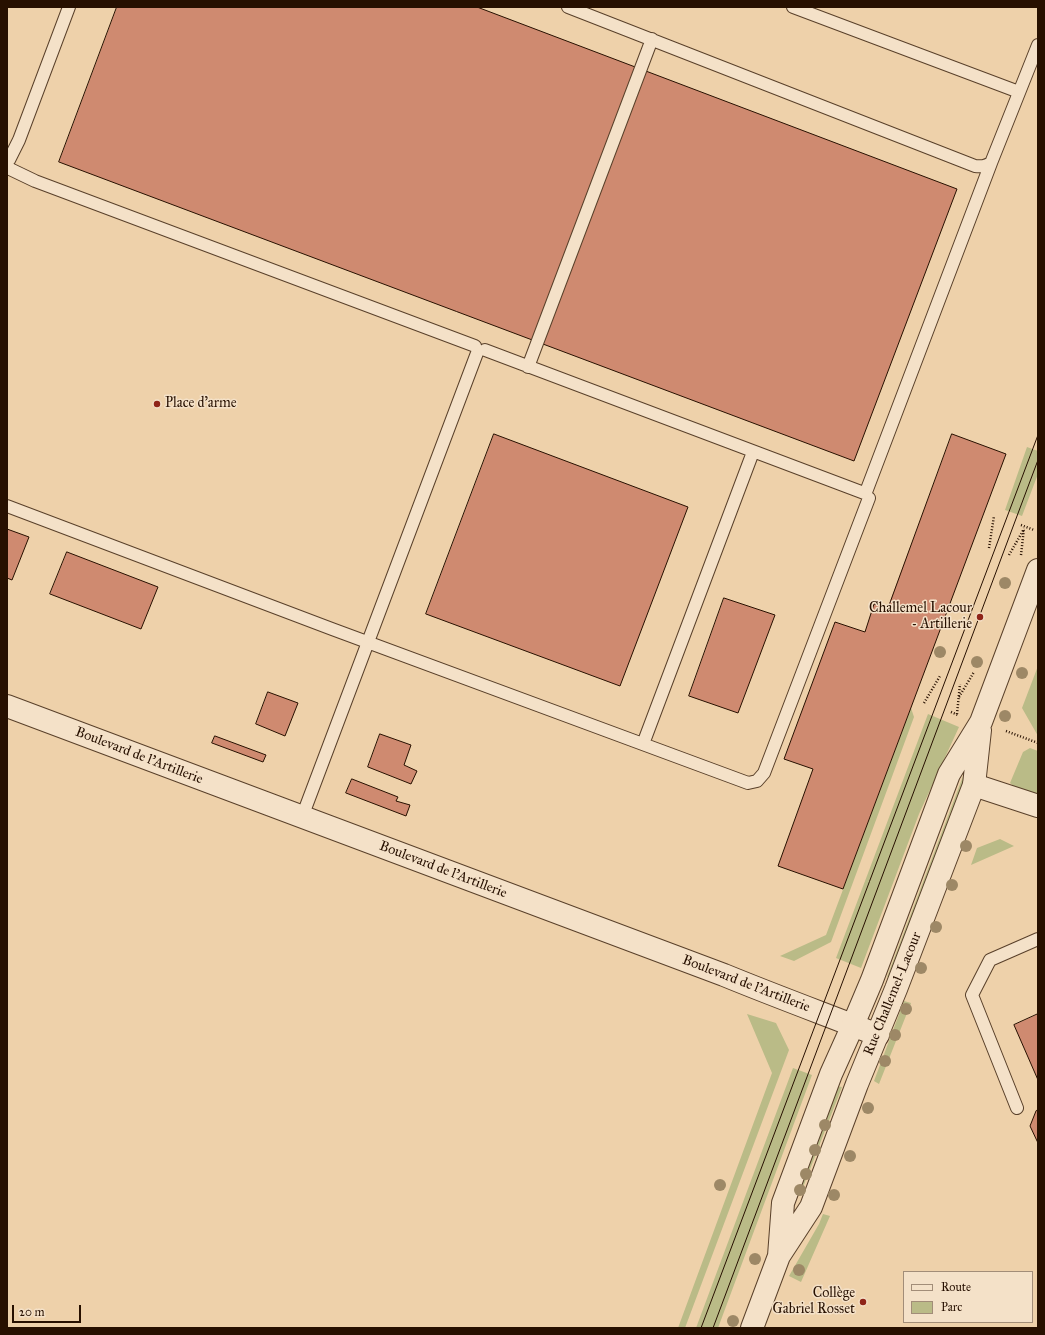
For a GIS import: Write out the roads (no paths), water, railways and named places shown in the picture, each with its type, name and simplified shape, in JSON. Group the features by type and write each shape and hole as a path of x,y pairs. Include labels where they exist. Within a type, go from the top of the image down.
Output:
{"street":[{"name":"Rue Challemel-Lacour","path":"779,1256 782,1203 830,1074 872,980 949,774 980,722 1038,570"},
{"name":"Boulevard de l'Artillerie","path":"7,706 717,972 783,1000 820,1012 878,1035"},
{"name":"Rue Challemel-Lacour","path":"752,1328 779,1256 811,1207 974,785 980,722"},
{"path":"974,785 1038,806"}],"lane":[{"path":"69,7 19,140 8,165 35,181 479,350 866,494"},
{"path":"568,7 975,166 984,167 991,163"},
{"path":"794,7 1019,92"},
{"path":"528,367 652,39"},
{"path":"7,506 748,783 757,782 764,773 866,494 991,163 1038,45"},
{"path":"302,817 479,350"},
{"path":"643,744 753,452"},
{"path":"1017,1108 972,995 990,960 1038,939"}],"tram line":[{"path":"701,1328 1038,435"},
{"path":"713,1328 1038,460"}],"place":[{"name":"Place d'arme","path":"157,404"},
{"name":"Challemel Lacour - Artillerie","path":"980,617"},
{"name":"Collège Gabriel Rosset","path":"863,1302"}]}
